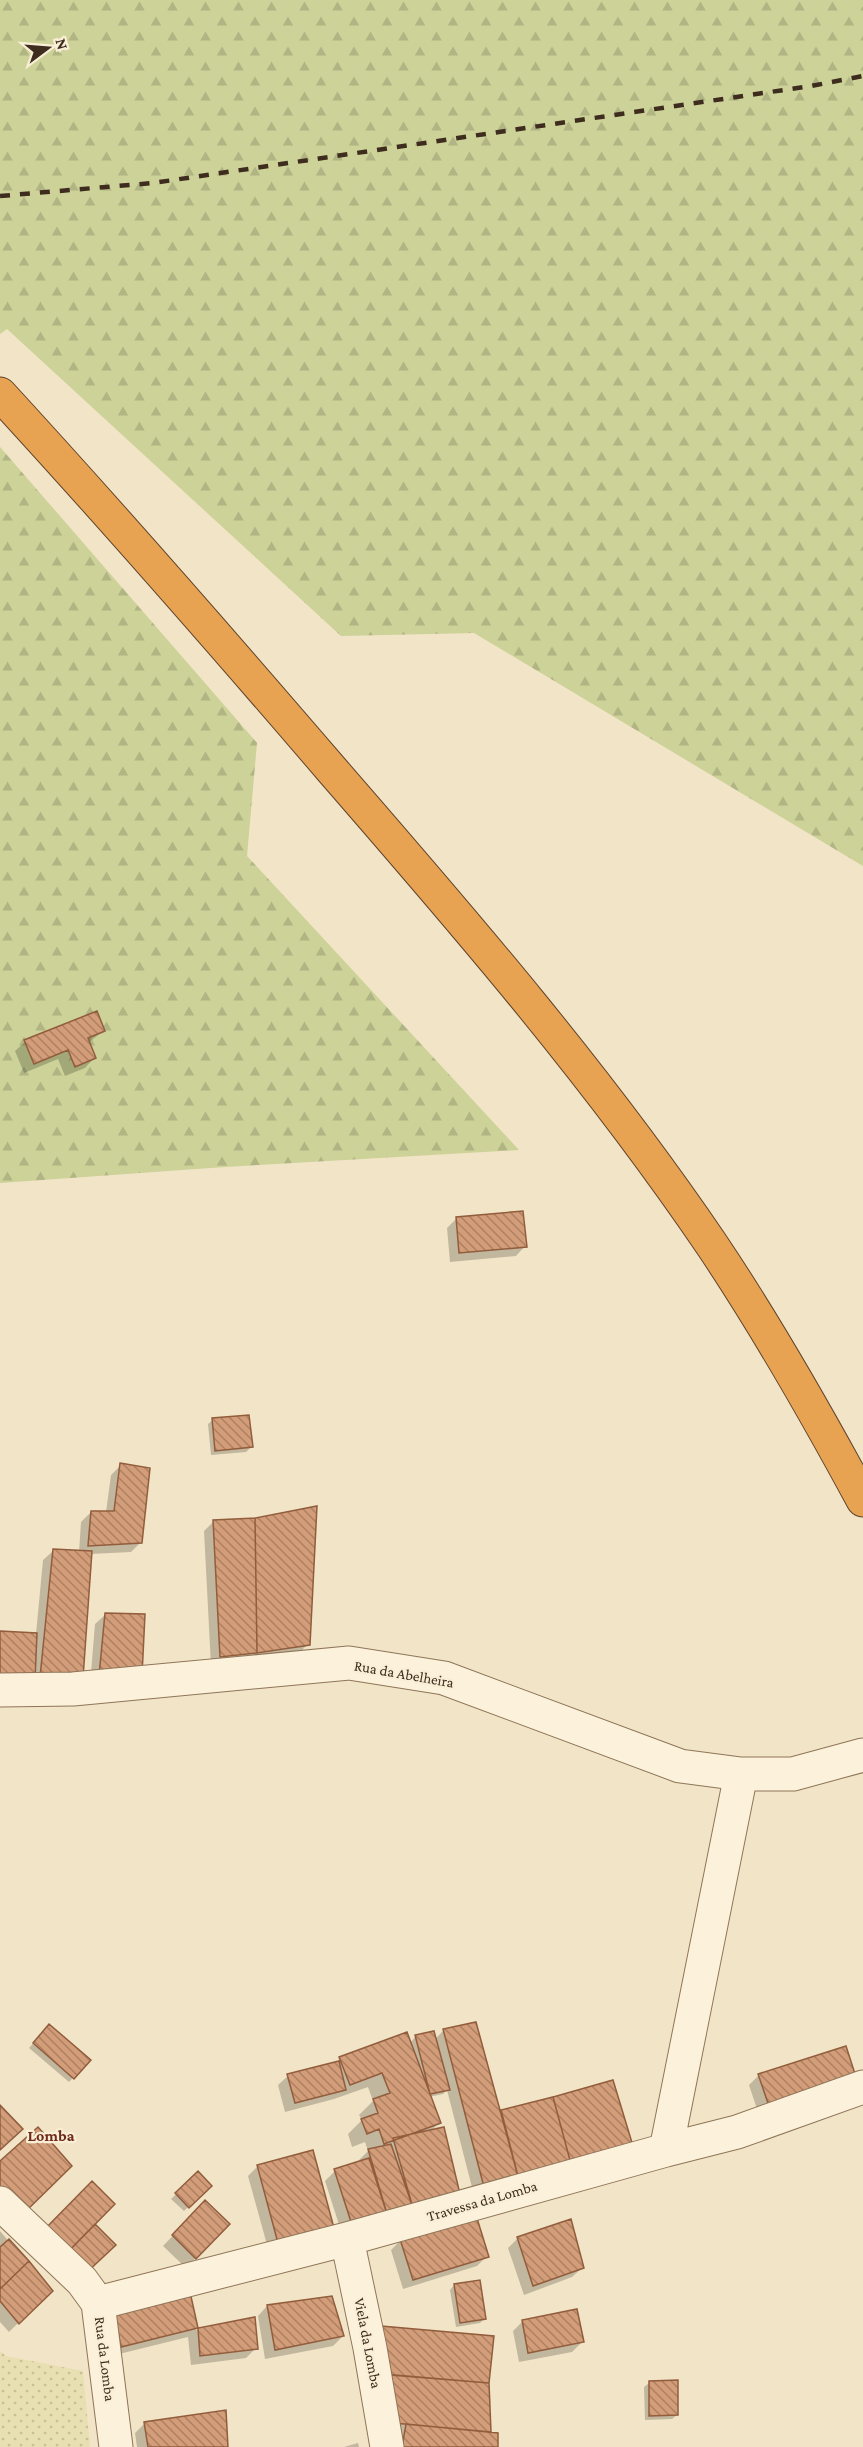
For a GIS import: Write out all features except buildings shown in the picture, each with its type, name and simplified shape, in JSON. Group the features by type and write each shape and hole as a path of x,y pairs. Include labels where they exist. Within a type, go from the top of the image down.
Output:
{"highway":[{"path":"0,394 269,697 482,942 600,1090 711,1244 767,1330 863,1500"}],"street":[{"name":"Rua da Abelheira","path":"0,1690 73,1689 349,1663 444,1678 680,1766 741,1774 793,1774 863,1755"},
{"path":"666,2150 741,1774"},
{"name":"Travessa da Lomba","path":"98,2304 347,2239 666,2150 737,2133 863,2087"},
{"name":"Rua da Lomba","path":"0,2202 82,2281 98,2304 116,2447"},
{"name":"Viela da Lomba","path":"347,2239 370,2348 387,2447"}],"shaded area":[{"path":"0,2351 6,2356 83,2371 90,2447 0,2447"}],"green space":[{"path":"0,0 863,0 863,866 474,633 341,636 7,329 0,334"},
{"path":"0,447 257,743 247,856 519,1150 0,1183"}],"railway":[{"path":"0,196 153,183 811,86 863,76"}],"district":[{"name":"Lomba","path":"51,2135"}]}
